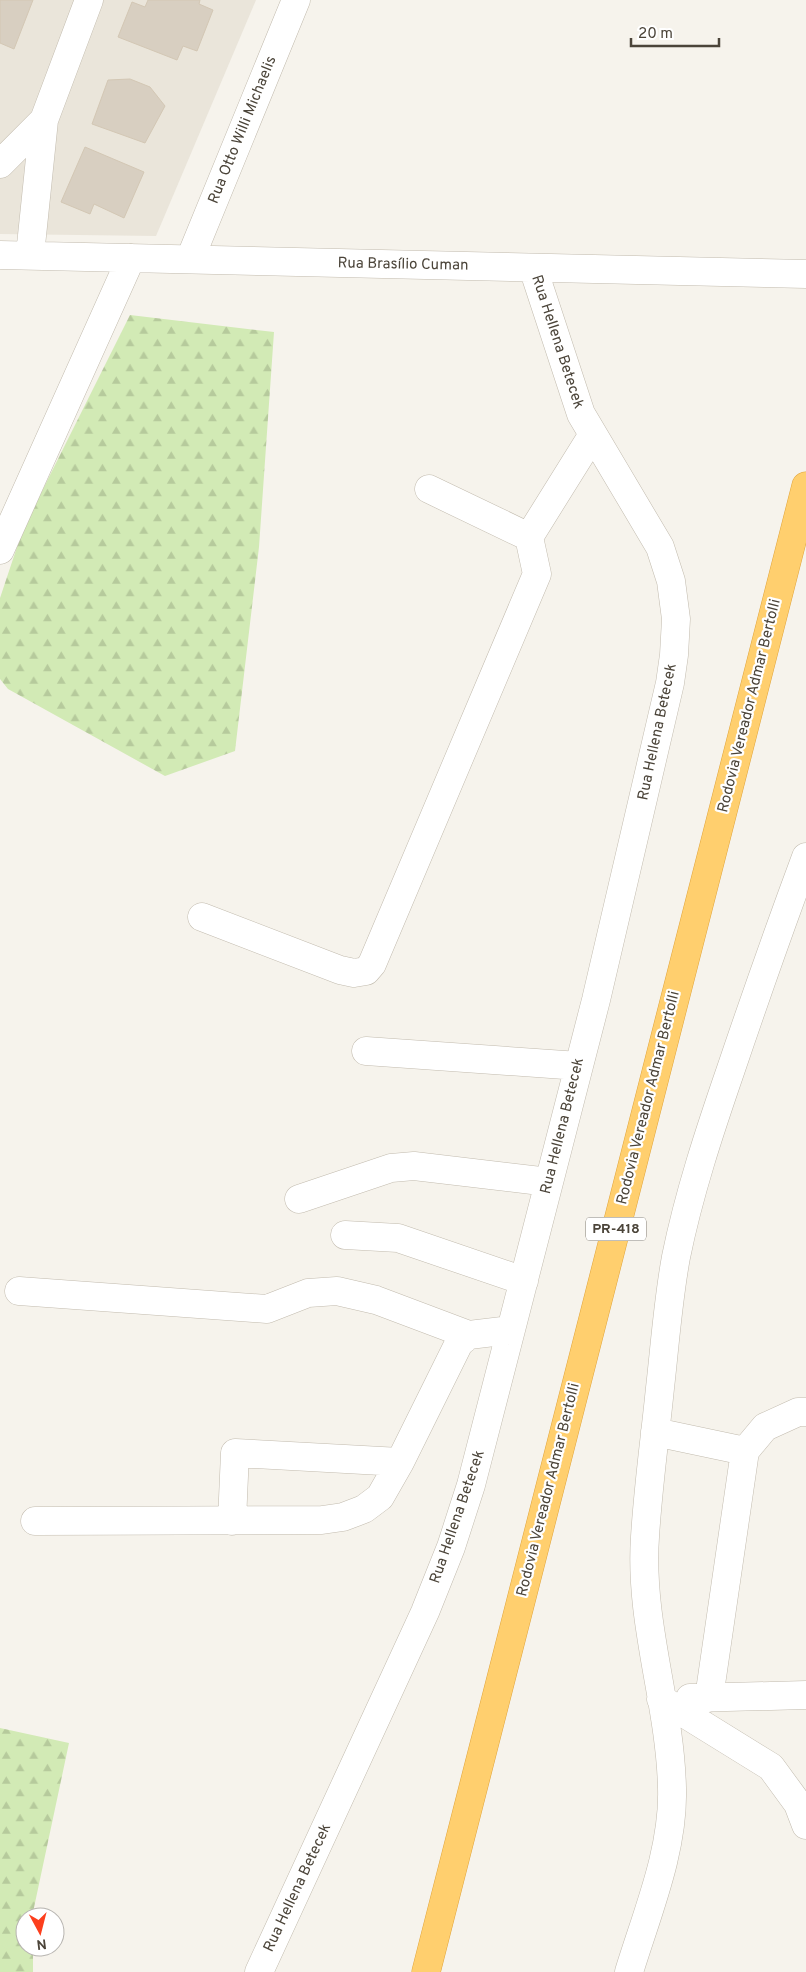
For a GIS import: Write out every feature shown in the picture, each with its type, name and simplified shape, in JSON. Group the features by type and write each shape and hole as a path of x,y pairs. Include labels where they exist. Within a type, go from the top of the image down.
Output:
{"highway":[{"name":"Rodovia Vereador Admar Bertolli","path":"426,1972 806,486"}],"street":[{"path":"30,255 44,120 89,0"},
{"name":"Rua Otto Willi Michaelis","path":"190,260 296,0"},
{"path":"0,164 44,120"},
{"name":"Rua Brasílio Cuman","path":"0,255 806,274"},
{"path":"0,550 131,258"},
{"name":"Rua Hellena Betecek","path":"259,1972 425,1612 451,1547 482,1448 579,1066 670,683 676,619 671,581 660,547 641,512 592,436 581,414 533,268"},
{"path":"202,917 340,970 354,973 366,971 372,964 537,574 529,537 592,436"},
{"path":"429,489 529,537"},
{"path":"629,1972 661,1867 670,1826 672,1790 670,1751 643,1580 655,1432 671,1294 689,1202 759,984 806,857"},
{"path":"366,1051 579,1066"},
{"path":"299,1199 391,1168 414,1166 549,1182"},
{"path":"345,1235 398,1238 524,1281"},
{"path":"19,1291 267,1309 308,1293 337,1291 376,1300 469,1335 511,1330"},
{"path":"35,1521 322,1520 343,1517 364,1509 380,1497 400,1462 450,1357 459,1344 469,1335"},
{"path":"709,1698 745,1451 765,1427 798,1412 806,1412"},
{"path":"655,1432 745,1451"},
{"path":"232,1521 235,1453 400,1462"},
{"path":"661,1699 806,1695"},
{"path":"661,1699 771,1767 798,1804 806,1825"}],"shaded area":[{"path":"0,0 256,0 156,236 0,234"}],"green space":[{"path":"130,315 274,332 259,547 235,751 165,776 8,689 0,679 0,598 23,529"},
{"path":"0,1728 69,1743 34,1907 15,1907 15,1957 33,1957 33,1972 0,1972"}],"building":[{"path":"0,0 33,0 14,49 0,43"},
{"path":"148,0 200,0 199,4 213,10 197,51 183,46 177,60 118,37 132,2 145,7"},
{"path":"130,79 150,87 165,106 145,143 92,124 108,80"},
{"path":"85,147 144,172 124,218 94,204 90,214 61,202"}]}
